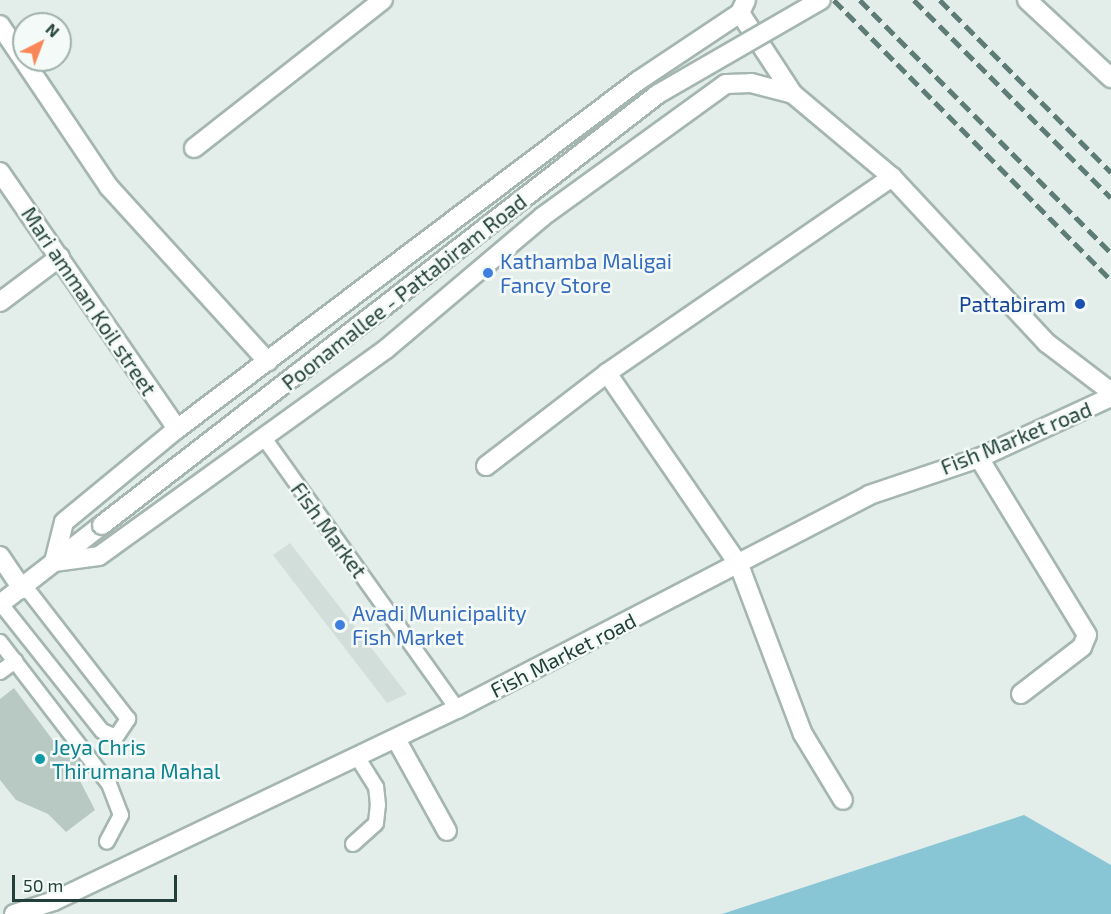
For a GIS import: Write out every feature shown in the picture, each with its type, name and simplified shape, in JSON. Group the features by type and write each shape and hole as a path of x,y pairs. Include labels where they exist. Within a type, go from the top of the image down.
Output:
{"street":[{"path":"194,148 383,0"},
{"name":"Poonamallee - Pattabiram Road","path":"1,604 658,94 821,0"},
{"path":"1027,0 1111,78"},
{"path":"793,94 751,82 726,84 693,103 542,217 386,349 264,438 99,556 54,562 64,522 177,429 628,88 743,6 793,94 892,177 1047,342 1111,392"},
{"path":"0,25 109,187 268,362"},
{"name":"Mari amman Koil street","path":"0,172 177,429"},
{"path":"486,466 607,373 892,177"},
{"path":"0,302 60,257"},
{"path":"607,373 739,565 803,734 843,800"},
{"name":"Fish Market road","path":"14,914 54,901 457,710 739,565 869,495 979,458 1111,397"},
{"path":"979,458 1087,635 1082,647 1021,694"},
{"path":"0,556 23,588"},
{"path":"396,739 447,831"}],"lane":[{"name":"Fish Market","path":"264,438 457,710"},
{"path":"1,604 102,731 116,737 128,719 23,588"},
{"path":"0,642 109,784 121,814 107,842"},
{"path":"0,672 15,661"},
{"path":"353,844 376,823 378,805 376,787 357,757"}],"shaded area":[{"name":"Avadi Municipality Fish Market","path":"290,543 407,694 387,703 273,555"}],"water":[{"path":"1024,815 1111,865 1111,914 722,914"}],"building":[{"name":"Jeya Chris Thirumana Mahal","path":"14,688 61,751 67,744 86,768 78,777 95,810 66,832 48,814 16,800 0,780 0,699"}],"railway":[{"path":"834,0 1111,280"},
{"path":"860,0 1111,253"},
{"path":"914,0 1111,198"},
{"path":"940,0 1111,172"}],"place":[{"name":"Kathamba Maligai Fancy Store","path":"488,273"},
{"name":"Pattabiram","path":"1080,304"},
{"name":"Avadi Municipality Fish Market","path":"340,625"},
{"name":"Jeya Chris Thirumana Mahal","path":"40,759"}]}
